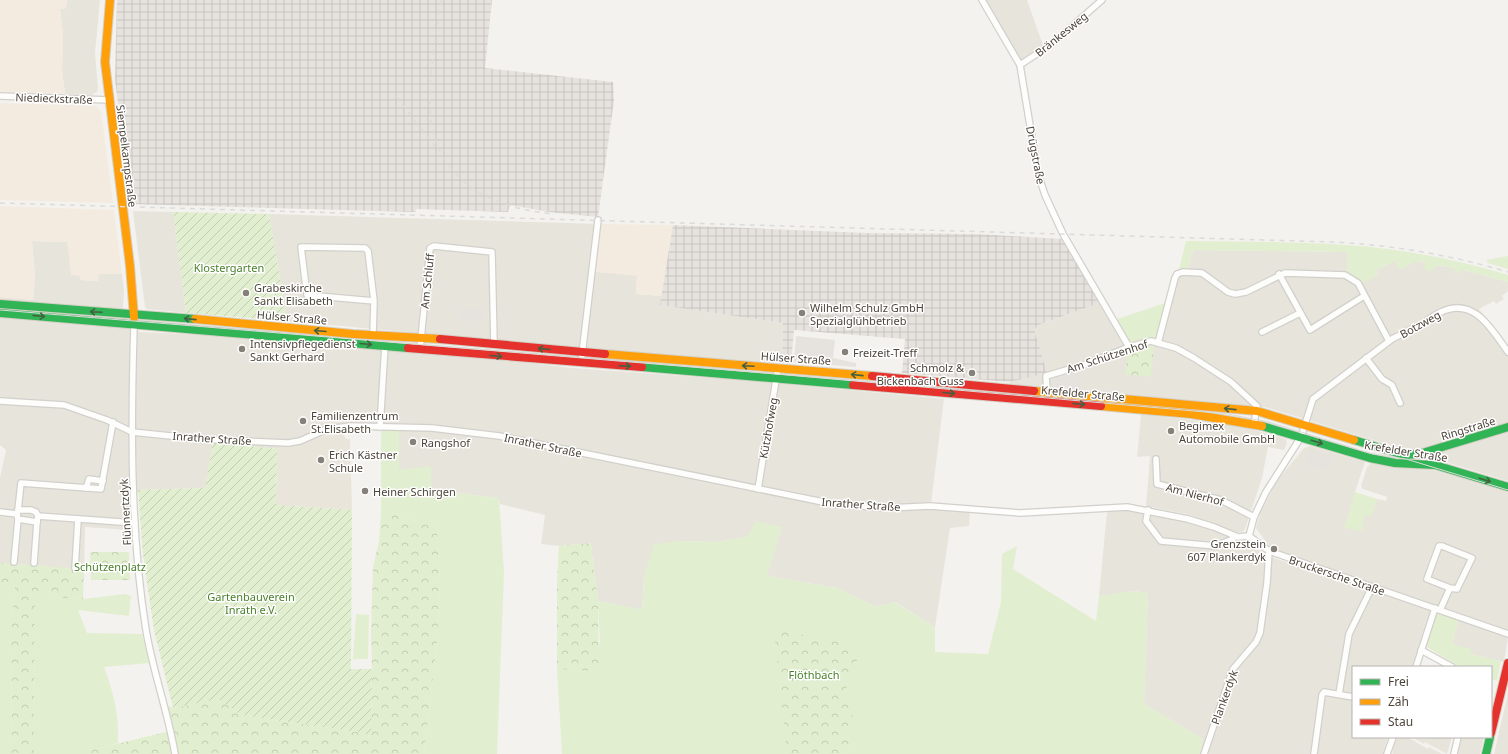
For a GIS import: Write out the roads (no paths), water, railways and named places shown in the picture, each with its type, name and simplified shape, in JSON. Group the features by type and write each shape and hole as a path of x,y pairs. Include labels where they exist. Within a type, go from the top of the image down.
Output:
{"street":[{"name":"Siempelkampstraße","path":"110,0 105,62 134,314"},
{"name":"Drügstraße","path":"982,0 1020,65 1038,174 1045,195 1063,234 1129,347"},
{"name":"Bränkesweg","path":"1020,65 1053,43 1102,0"},
{"name":"Niedieckstraße","path":"0,96 109,100"},
{"path":"581,363 598,220"},
{"path":"373,335 374,301 368,251 365,248 301,246 307,295 374,301"},
{"name":"Am Schluff","path":"420,349 430,248 434,246 492,252 494,344"},
{"path":"1158,343 1175,278 1182,272 1202,273 1228,292 1235,294 1246,292 1279,274 1291,272 1345,275 1358,284 1389,341"},
{"path":"1279,274 1308,329 1312,330 1364,296"},
{"name":"Hülser Straße","path":"0,304 373,335 421,337 706,364 778,368 1007,388"},
{"name":"Botzweg","path":"1301,437 1313,399 1389,341 1426,322 1429,318 1445,310 1457,308 1473,311 1481,317 1508,352"},
{"name":"Hülser Straße","path":"0,313 910,390"},
{"path":"1262,332 1300,313"},
{"name":"Flünnertzdyk","path":"134,314 132,432 135,523 146,630 175,754"},
{"name":"Am Schützenhof","path":"1047,392 1046,376 1087,364 1129,347 1151,341 1176,348 1231,382 1255,403 1257,412"},
{"path":"380,427 385,346"},
{"path":"1366,358 1382,379 1392,385 1400,403"},
{"name":"Kützhofweg","path":"758,489 778,368"},
{"name":"Krefelder Straße","path":"1007,388 1257,412 1404,455"},
{"name":"Krefelder Straße","path":"910,390 1186,413 1254,424 1370,458 1395,463 1435,465 1508,487"},
{"name":"Inrather Straße","path":"0,401 64,405 113,422 132,432 281,443 300,441 327,429 351,426 432,428 499,436 833,504 888,508 924,506 974,508 1020,513 1126,507 1148,510"},
{"path":"1254,424 1257,412"},
{"path":"14,562 21,483 101,489 113,422"},
{"name":"Ringstraße","path":"1404,455 1419,454 1434,450 1508,427"},
{"path":"1235,538 1214,527 1148,510 1146,521 1161,541 1216,546 1235,538 1249,536 1254,516 1273,480 1301,437"},
{"name":"Ringstraße","path":"1434,450 1429,457 1435,465"},
{"name":"Am Nierhof","path":"1156,459 1157,484 1221,500 1254,516"},
{"path":"18,514 31,510 36,512 37,519 34,563"},
{"path":"0,512 18,514 37,519 78,519 135,523"},
{"path":"75,568 78,519"},
{"name":"Bruckersche Straße","path":"1249,536 1269,552 1508,634"},
{"path":"1442,546 1472,558 1457,589 1450,588 1427,579 1438,549 1442,546"},
{"name":"Plankerdyk","path":"1204,754 1232,669 1256,642 1260,633 1267,583 1269,552"},
{"path":"1339,694 1349,634 1372,587"},
{"path":"1416,666 1421,650 1438,609 1450,588"},
{"path":"1421,650 1450,666"},
{"path":"1492,729 1508,663"},
{"path":"1314,754 1322,695 1324,692 1352,697"},
{"path":"1387,754 1393,738"},
{"path":"1454,754 1458,738"},
{"path":"1486,754 1490,738"}],"tram line":[{"path":"0,310 776,374 1228,414 1268,422 1373,454 1406,459 1508,490"}],"railway":[{"path":"441,0 430,83 430,109 434,134 442,155 454,172 469,186 488,197 508,205 530,211 553,214"},
{"path":"396,96 436,148"},
{"path":"0,203 1355,243 1399,248 1443,256 1508,272"}],"place":[{"name":"Grabeskirche Sankt Elisabeth","path":"246,293"},
{"name":"Wilhelm Schulz GmbH Spezialglühbetrieb","path":"802,313"},
{"name":"Intensivpflegedienst Sankt Gerhard","path":"242,349"},
{"name":"Freizeit-Treff","path":"845,352"},
{"name":"Schmolz & Bickenbach Guss","path":"972,373"},
{"name":"Familienzentrum St.Elisabeth","path":"303,421"},
{"name":"Begimex Automobile GmbH","path":"1171,431"},
{"name":"Rangshof","path":"413,442"},
{"name":"Erich Kästner Schule","path":"321,460"},
{"name":"Heiner Schirgen","path":"365,491"},
{"name":"Grenzstein 607 Plankerdyk","path":"1274,549"}],"park label":[{"name":"Klostergarten","path":"229,267"},
{"name":"Schützenplatz","path":"110,566"},
{"name":"Gartenbauverein Inrath e.V.","path":"251,602"},
{"name":"Flöthbach","path":"814,674"}]}
